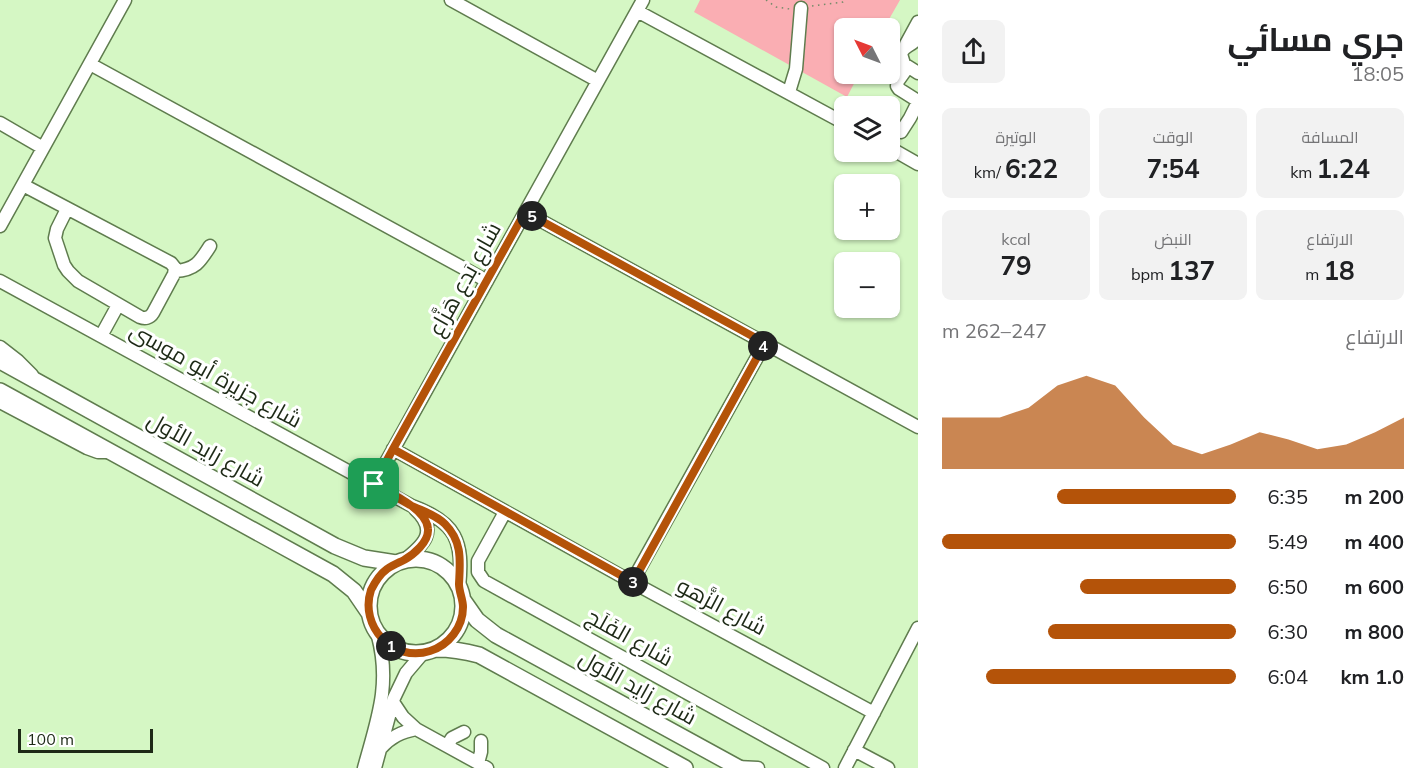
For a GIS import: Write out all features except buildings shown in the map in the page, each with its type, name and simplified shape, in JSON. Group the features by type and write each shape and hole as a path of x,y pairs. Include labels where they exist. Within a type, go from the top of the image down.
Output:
{"main road":[{"name":"شارع زايد الأول","path":"0,361 335,546 364,558 399,562"},
{"path":"0,391 333,574 354,591 369,613"},
{"path":"429,651 450,639 459,625 463,608 461,593 451,574 439,565 418,559 399,562 382,573 376,580 370,596 371,621 378,636 391,646 414,654 450,649 479,655 685,768"},
{"name":"شارع زايد الأول","path":"461,593 477,620 496,635 738,767"}],"street":[{"path":"0,226 125,0"},
{"path":"451,0 598,81"},
{"path":"640,5 834,117"},
{"name":"شارع بَدع هَزَّاع","path":"374,484 640,5"},
{"path":"789,92 796,69 801,8"},
{"path":"900,132 910,118 917,99 897,86 898,81 913,70 904,64 901,58 918,22"},
{"path":"903,50 914,43 918,37"},
{"path":"90,64 487,281"},
{"path":"0,115 0,123 43,148"},
{"path":"900,154 918,164"},
{"path":"23,185 171,263 175,271"},
{"path":"67,209 56,234 64,265 78,281 118,305 140,317 150,316 175,271"},
{"path":"525,212 918,428"},
{"path":"175,271 187,270 195,266 210,246"},
{"name":"شارع جزيرة أبو موسى","path":"0,281 412,506 438,518 453,534 458,546 461,558 461,593"},
{"path":"101,336 118,305"},
{"path":"633,582 765,343"},
{"path":"0,347 18,361 37,381"},
{"path":"0,402 87,448 98,452 110,452"},
{"name":"شارع الزَّهو","path":"393,449 873,713"},
{"name":"شارع جزيرة أبو موسى","path":"399,562 416,551 428,535 426,522 412,506"},
{"name":"شارع الفَلَج","path":"505,512 478,561 478,572 484,581 823,768"},
{"path":"845,768 918,628"},
{"path":"364,768 383,694 384,664 378,636"},
{"path":"375,768 400,683 406,673 429,651"},
{"path":"393,702 403,717 416,729 483,766"},
{"path":"380,749 400,733 416,729"},
{"path":"447,746 452,738 464,732"},
{"path":"481,741 480,752 483,766"},
{"path":"854,750 888,768"},
{"path":"738,767 758,768"}],"shaded area":[{"path":"700,0 900,0 890,18 834,18 834,84 854,84 848,96 694,12"}],"route":[{"path":"374,484 393,449 525,212 765,343 633,582 393,449 374,484 412,506 421,514 428,529 428,535 416,551 382,573 376,580 370,596 369,613 378,636 398,650 414,654 423,653 443,645 455,633 463,608 459,587 461,558 453,534 438,518 374,484"}]}
